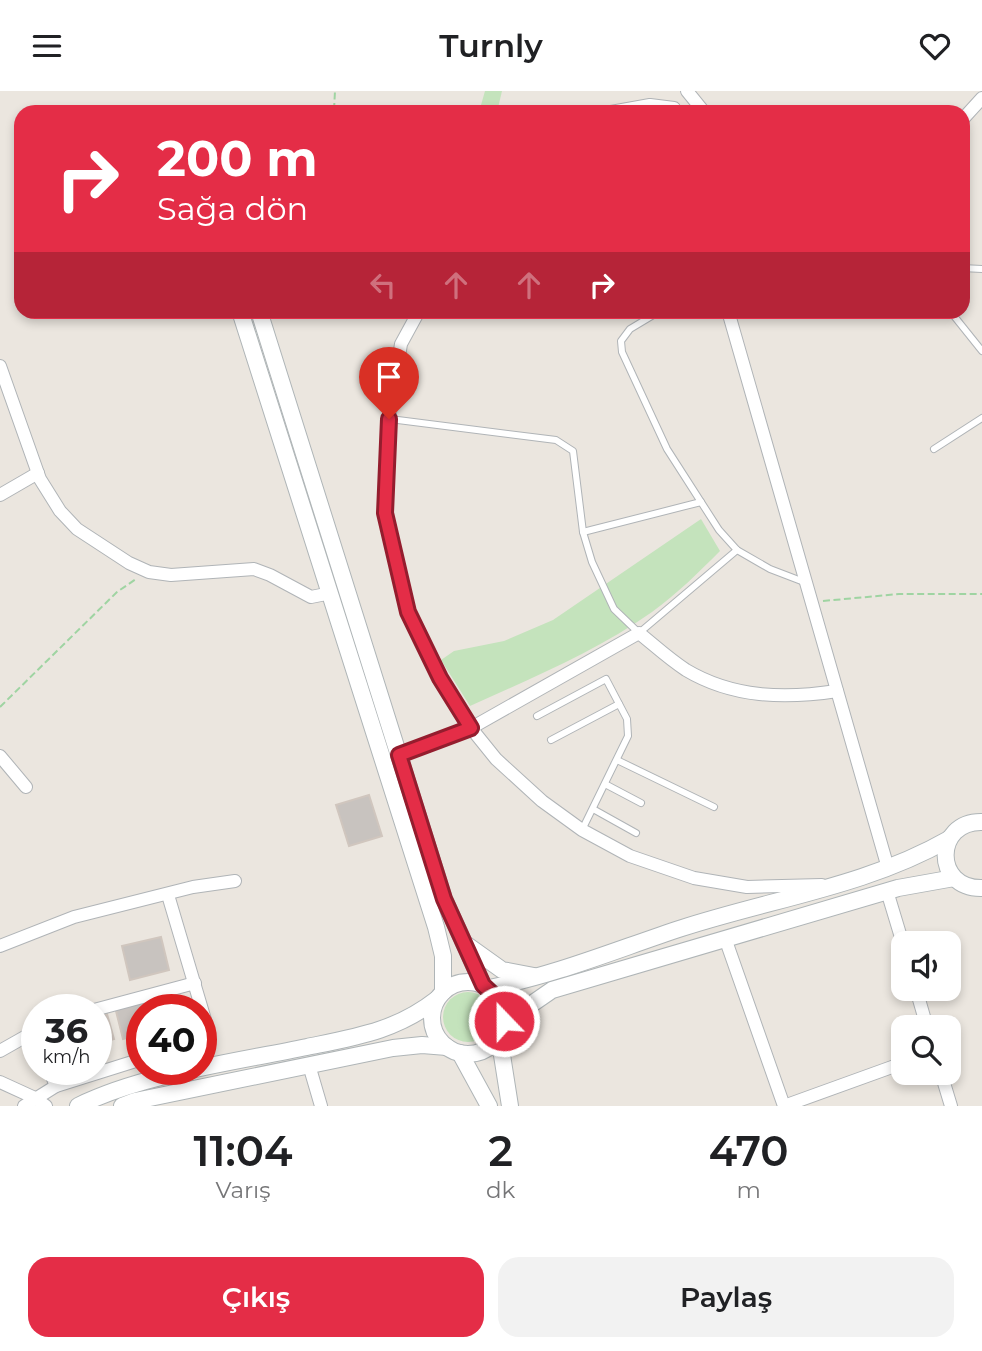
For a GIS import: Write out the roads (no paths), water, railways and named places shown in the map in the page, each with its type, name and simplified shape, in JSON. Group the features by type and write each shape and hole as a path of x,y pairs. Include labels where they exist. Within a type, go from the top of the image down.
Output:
{"street":[{"path":"685,91 698,105"},
{"path":"970,111 982,98"},
{"path":"243,319 436,927 443,955 440,995 432,1014 434,1028 477,1081 489,1106"},
{"path":"262,319 444,899 486,987 502,1006 500,1032 510,1106"},
{"path":"415,319 401,344 389,419 385,513 408,612 440,678 471,728 496,759 525,787 582,830 630,856 694,878 747,887 836,885"},
{"path":"730,319 888,868"},
{"path":"0,366 38,473 54,503 77,529 129,563 149,572 172,575 246,568 270,575 311,597 331,593"},
{"path":"0,495 38,473"},
{"path":"399,755 471,728 639,633 685,669 730,688 783,697 837,691"},
{"path":"0,756 26,787"},
{"path":"217,1066 372,1034 408,1019 461,982 486,987 540,977 683,928 888,868 921,855 982,815"},
{"path":"964,825 982,822"},
{"path":"949,839 945,860 954,878 979,891"},
{"path":"122,1106 135,1101 393,1048 422,1045 453,1050 482,1050 523,1010 552,990 887,891 954,878"},
{"path":"0,946 74,917 208,884 235,881"},
{"path":"747,887 755,894 757,907"},
{"path":"887,891 899,931"},
{"path":"168,895 198,994"},
{"path":"725,938 784,1106 891,1067"},
{"path":"462,941 502,970 540,977"},
{"path":"112,1005 195,983"},
{"path":"0,1051 21,1040"},
{"path":"29,1102 56,1086 126,1064"},
{"path":"309,1065 321,1106"},
{"path":"0,1082 29,1102 46,1106"},
{"path":"78,1106 138,1085"},
{"path":"945,1085 951,1106"}],"lane":[{"path":"647,319 630,330 621,341 622,352 667,449 719,530 737,550 770,569 806,583"},
{"path":"956,319 982,351"},
{"path":"934,449 982,418"},
{"path":"389,419 556,440 573,451 583,532 592,562 614,609 639,633 737,550"},
{"path":"583,532 701,502"},
{"path":"537,716 606,679 627,719 629,730 617,760 582,830"},
{"path":"551,740 619,704"},
{"path":"617,760 714,807"},
{"path":"605,784 640,803"},
{"path":"593,809 636,832"}]}
